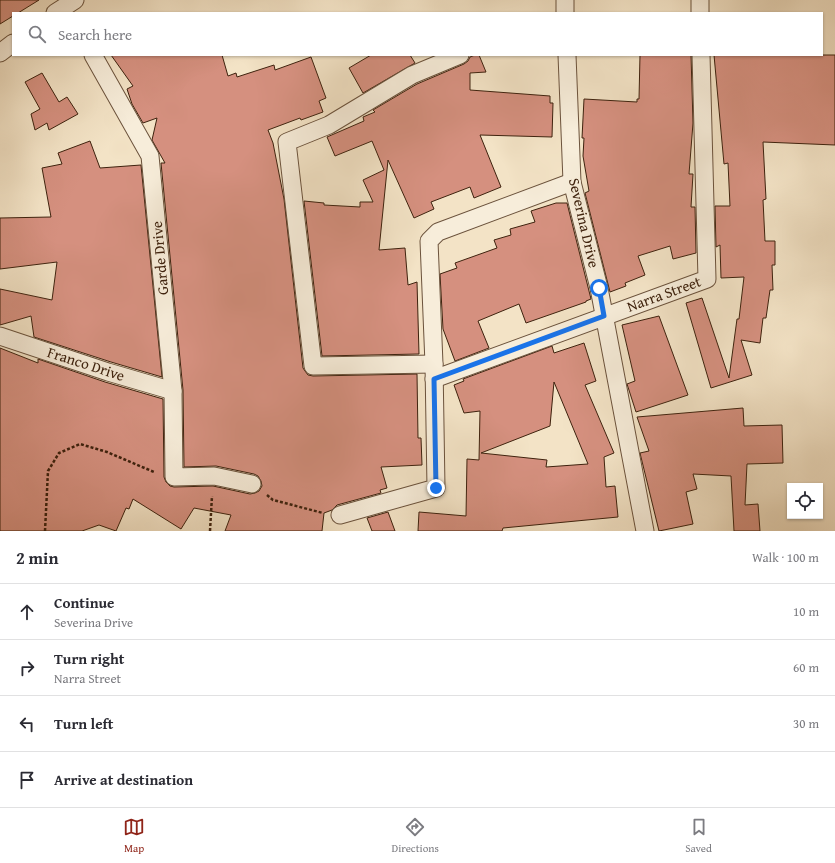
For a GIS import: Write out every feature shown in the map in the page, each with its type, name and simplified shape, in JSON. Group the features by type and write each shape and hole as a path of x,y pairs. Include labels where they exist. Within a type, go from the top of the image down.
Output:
{"street":[{"path":"565,0 565,12"},
{"path":"700,0 700,12"},
{"path":"0,52 12,44"},
{"name":"Garde Drive","path":"94,56 150,156 173,391 174,477"},
{"name":"Narra Street","path":"458,56 412,75 329,125 287,142 313,366 434,372 604,316 707,279 702,56"},
{"name":"Severina Drive","path":"566,56 572,182 599,288 645,531"},
{"path":"340,515 436,488 434,372 429,241 438,232 572,182"},
{"name":"Franco Drive","path":"0,336 108,372 173,391"},
{"path":"174,477 214,476 252,484"}],"path":[{"path":"45,531 48,471 60,453 80,444 107,452 151,471 174,477"},
{"path":"210,531 214,476"},
{"path":"252,484 273,500 328,515 340,515"}],"building":[{"path":"0,0 39,0 20,12 12,12 12,17 0,24"},
{"path":"835,55 835,145 763,142 766,199 763,200 765,241 775,241 775,265 772,265 773,290 770,290 766,318 763,318 760,343 741,340 752,375 711,388 686,303 702,298 729,378 737,319 739,319 744,277 721,278 720,245 716,247 715,206 730,206 728,163 724,164 714,56"},
{"path":"112,56 222,56 228,76 236,73 237,77 274,65 275,70 311,57 326,98 319,101 323,112 301,120 300,118 268,130 273,143 284,199 303,368 308,375 313,376 417,374 418,438 421,438 422,465 381,467 387,488 380,490 381,493 337,505 332,510 324,513 322,531 225,531 231,515 194,508 181,529 133,499 129,509 126,508 116,531 99,525 82,531 0,531 0,348 38,363 38,359 105,382 163,399 164,477 170,486 213,486 250,494 259,491 262,486 258,476 254,474 216,466 184,467 183,390 161,163 165,163 152,140 157,118 143,123 132,104 127,89 133,86"},
{"path":"369,56 411,56 415,63 363,93 349,68"},
{"path":"479,56 486,72 470,73 470,90 550,96 550,103 553,103 552,137 480,135 501,187 474,198 470,187 431,202 434,209 414,218 388,160 379,250 405,248 408,285 417,282 419,354 322,356 304,201 324,203 324,205 360,207 360,202 373,202 363,180 384,170 372,141 335,156 327,137 364,121 363,117 375,112 373,110 417,84 464,64 470,57"},
{"path":"640,56 691,56 693,123 689,174 693,174 691,207 695,207 696,253 673,259 670,246 638,256 645,275 625,283 626,286 610,292 585,193 589,191 583,156 584,138 582,138 584,99 637,102 637,99 639,99"},
{"path":"42,73 59,102 67,97 78,114 49,130 47,123 35,130 31,114 40,109 25,82"},
{"path":"90,141 100,168 141,165 162,377 34,337 31,316 0,325 0,289 52,300 57,262 0,269 0,218 51,217 42,168 62,164 58,153"},
{"path":"556,203 567,203 591,299 526,323 519,304 478,321 489,348 455,361 443,329 440,274 457,268 455,263 497,248 494,240 511,235 510,229 535,222 531,211"},
{"path":"659,316 688,395 636,412 627,384 635,381 622,325"},
{"path":"584,343 596,381 585,385 614,453 604,457 606,487 615,486 618,517 503,528 502,531 418,531 419,512 466,516 467,459 479,460 480,411 464,413 454,385 464,381 463,379 552,346 554,353","holes":["554,382 588,464 546,467 547,460 481,453 550,426"]},
{"path":"743,408 744,426 782,425 783,463 747,464 745,505 758,504 760,531 734,531 731,476 693,474 697,489 686,492 693,524 659,531 640,453 649,451 637,417"},
{"path":"388,512 395,531 372,531 367,518"}],"route":[{"path":"436,488 434,379 604,316 599,288"}]}
